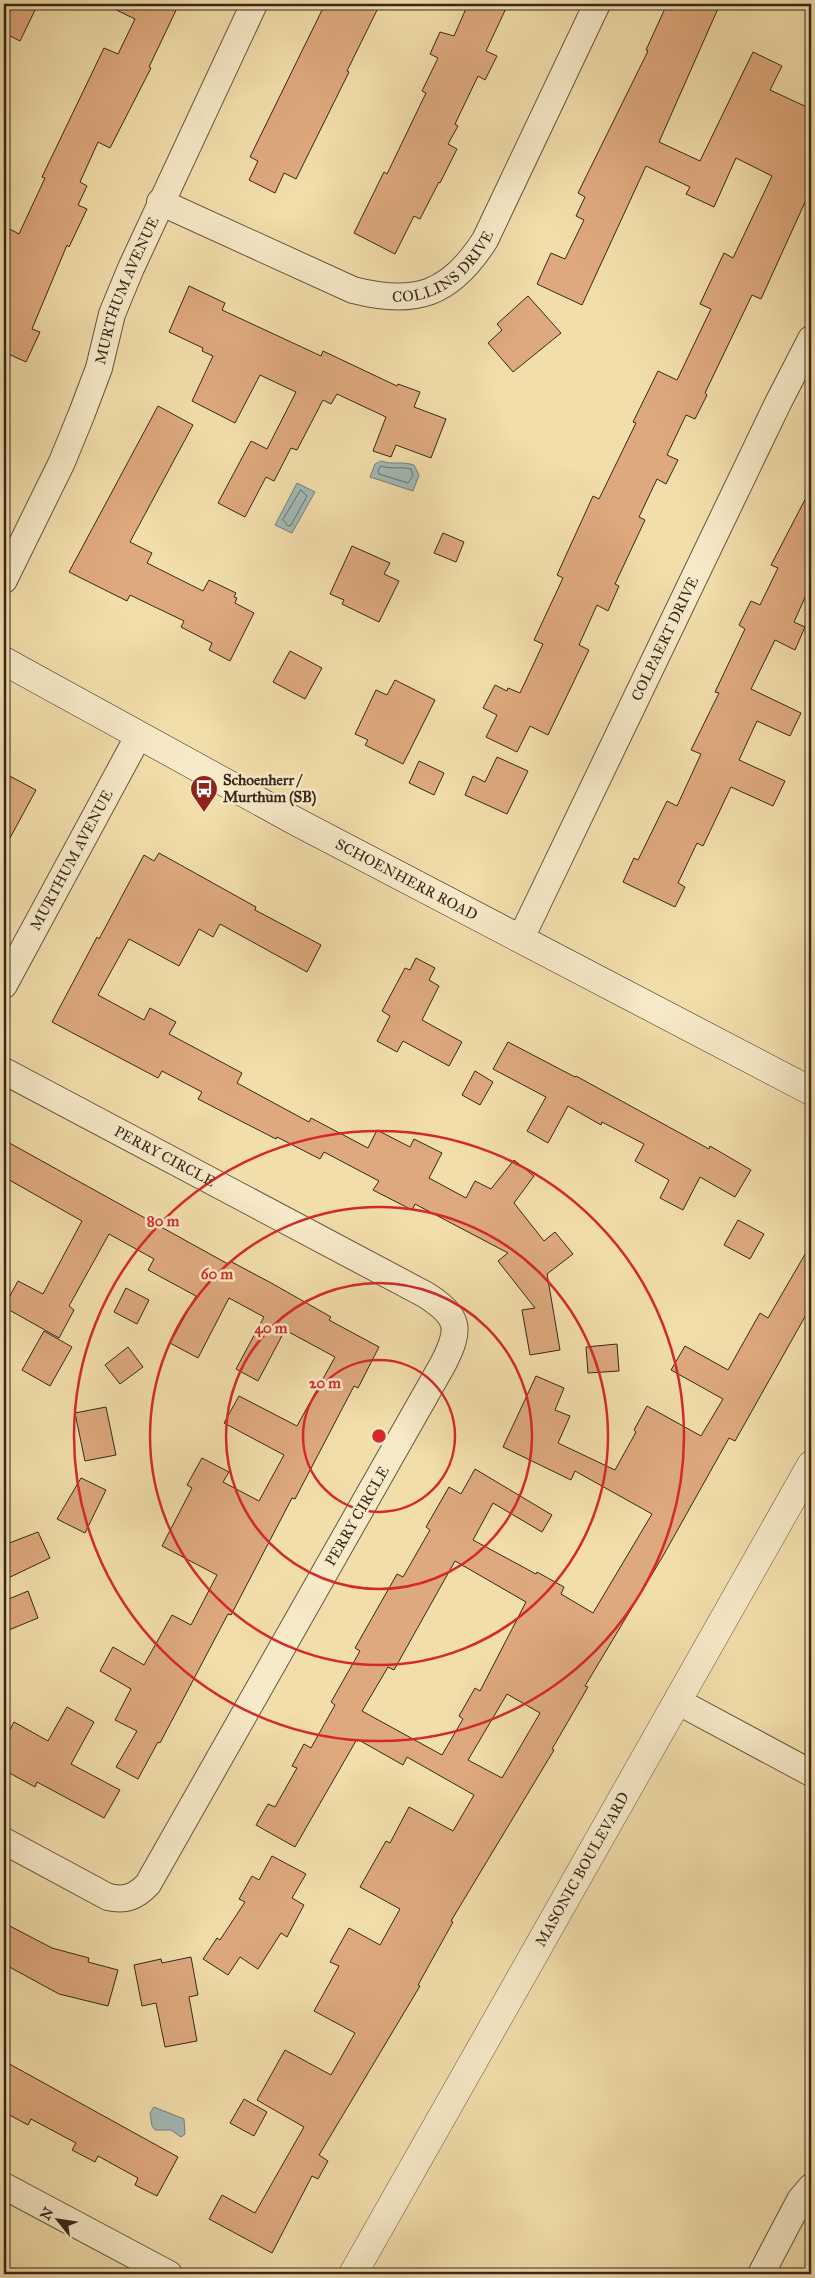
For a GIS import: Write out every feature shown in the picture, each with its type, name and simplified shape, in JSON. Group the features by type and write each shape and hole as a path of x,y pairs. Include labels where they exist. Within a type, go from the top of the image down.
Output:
{"street":[{"name":"MURTHUM AVENUE","path":"4,580 62,462 99,368 112,314 160,202 254,4"},
{"name":"COLLINS DRIVE","path":"160,202 353,290 376,296 405,298 428,292 451,280 470,263 485,240 597,4"},
{"name":"COLPAERT DRIVE","path":"521,938 554,873 778,403 811,339"},
{"name":"SCHOENHERR ROAD","path":"4,661 289,818 811,1091"},
{"name":"MURTHUM AVENUE","path":"4,985 139,735"},
{"name":"PERRY CIRCLE","path":"4,1071 426,1295 452,1316 456,1329 453,1344 443,1364 148,1884 139,1894 126,1898 108,1897 4,1841"},
{"name":"MASONIC BOULEVARD","path":"353,2274 811,1465"},
{"path":"677,1701 811,1774"},
{"path":"4,2186 168,2274"},
{"path":"761,2274 800,2200 811,2187"}],"water":[{"path":"381,461 414,465 419,475 413,491 370,477 375,464"},
{"path":"297,483 315,492 292,533 275,525"},
{"path":"154,2107 184,2119 185,2134 181,2137 171,2130 155,2130 152,2126 150,2113"}],"building":[{"path":"4,4 38,4 20,41 4,33"},
{"path":"104,4 179,4 149,67 151,68 110,148 98,142 80,182 87,186 78,205 87,209 69,247 67,245 32,329 40,332 26,362 4,352 4,226 19,234 45,178 42,177 104,48 118,54 135,19"},
{"path":"325,4 380,4 296,179 284,173 275,193 249,180 258,161 250,157"},
{"path":"468,4 508,4 486,51 497,56 485,80 478,76 455,124 458,126 448,144 457,149 420,219 414,216 395,254 354,233 384,172 387,174 426,93 422,91 438,58 430,54 440,32 454,36"},
{"path":"667,4 720,4 659,142 700,161 753,52 782,66 770,90 811,109 811,189 761,299 752,295 705,393 707,395 695,419 686,415 667,455 678,460 666,484 657,479 639,517 645,520 615,584 619,586 608,611 597,605 579,645 589,650 548,735 530,726 517,752 486,737 497,715 483,708 495,685 507,691 508,688 520,693 543,644 534,640 563,578 557,575 593,496 599,499 636,423 633,422 658,371 677,380 711,309 700,304 724,253 733,258 772,176 736,158 714,207 686,194 690,187 646,166 582,305 537,284 551,253 565,259 584,220 576,216 585,197 578,193 648,51 646,50"},
{"path":"189,286 225,303 222,310 321,356 323,351 397,386 398,384 420,392 414,407 446,419 431,458 396,445 391,457 373,451 386,417 337,394 331,404 323,400 297,450 291,448 274,481 266,477 245,517 218,503 251,441 267,449 296,392 260,375 235,423 192,401 213,356 202,351 203,348 169,332"},
{"path":"528,296 561,333 513,372 488,343 502,330 497,324"},
{"path":"158,406 193,425 130,542 152,553 147,563 203,591 209,580 236,593 234,597 237,598 235,603 254,613 230,661 209,650 212,643 181,627 184,621 130,595 127,601 69,572"},
{"path":"811,488 811,584 794,622 805,627 795,650 775,640 751,689 801,713 790,736 757,721 739,760 785,781 773,806 731,787 703,846 697,843 678,883 685,887 675,907 623,882 634,858 638,860 667,801 677,806 701,754 691,750 719,693 715,692 745,629 739,625 751,601 760,605 778,568 771,565"},
{"path":"443,533 464,542 456,562 434,553"},
{"path":"352,546 390,563 384,574 399,581 379,622 342,604 344,600 330,594"},
{"path":"290,651 322,668 305,699 273,682"},
{"path":"395,680 435,700 403,764 365,745 368,740 355,734 376,690 387,695"},
{"path":"497,757 528,771 507,814 465,795 473,776 485,782"},
{"path":"419,761 444,773 434,795 409,783"},
{"path":"4,773 36,790 4,849"},
{"path":"159,853 256,907 255,910 321,945 307,972 220,924 213,937 199,929 179,966 129,939 98,995 144,1020 150,1008 176,1022 169,1034 242,1073 237,1083 309,1122 311,1118 368,1148 377,1130 410,1147 414,1139 442,1153 429,1178 466,1198 475,1181 491,1189 514,1160 534,1176 514,1203 544,1241 555,1232 573,1254 547,1274 560,1350 530,1355 522,1310 535,1308 498,1261 508,1253 415,1204 412,1210 373,1190 379,1181 324,1152 320,1159 277,1137 276,1139 198,1099 202,1092 162,1071 158,1078 52,1022 97,937 99,939 144,855 154,861"},
{"path":"416,958 435,968 429,980 439,986 422,1020 462,1042 449,1066 403,1041 397,1052 377,1041 390,1016 382,1011 405,968 410,970"},
{"path":"508,1042 576,1076 709,1149 710,1146 751,1170 735,1197 700,1177 683,1210 660,1198 669,1180 635,1161 644,1144 602,1122 601,1125 568,1106 548,1143 527,1131 546,1097 493,1069"},
{"path":"475,1071 493,1082 480,1105 462,1095"},
{"path":"4,1140 228,1264 230,1261 273,1284 331,1317 329,1320 379,1347 358,1388 354,1386 295,1499 292,1498 231,1615 228,1614 160,1743 158,1742 138,1779 116,1767 137,1731 115,1720 131,1689 100,1671 113,1647 144,1665 172,1615 191,1625 217,1575 162,1546 192,1488 187,1485 202,1458 229,1472 223,1482 259,1501 284,1455 224,1423 239,1396 297,1426 335,1357 285,1330 258,1381 236,1369 264,1317 229,1298 198,1358 170,1343 196,1296 148,1270 154,1259 109,1234 69,1306 74,1310 59,1338 4,1307 18,1281 43,1294 82,1221 4,1177"},
{"path":"738,1220 764,1234 750,1259 724,1245"},
{"path":"811,1244 811,1306 735,1441 729,1438 663,1556 585,1686 588,1687 552,1749 554,1750 451,1921 453,1922 418,1985 420,1986 319,2155 328,2161 318,2179 312,2176 272,2253 209,2219 222,2195 255,2213 304,2127 257,2100 285,2050 331,2075 355,2033 314,2011 339,1966 330,1962 349,1928 380,1945 400,1909 360,1887 386,1841 390,1843 409,1807 453,1831 474,1795 407,1757 403,1765 357,1739 295,1847 256,1825 268,1804 275,1807 297,1768 292,1766 304,1744 311,1748 335,1705 331,1702 360,1651 355,1648 397,1574 403,1577 430,1530 426,1527 449,1487 461,1494 475,1469 552,1515 542,1532 493,1503 473,1540 564,1587 561,1594 593,1613 652,1514 575,1471 571,1480 503,1447 536,1376 564,1388 555,1410 570,1416 558,1443 615,1470 636,1432 634,1430 647,1406 701,1436 723,1399 671,1370 685,1346 728,1370 760,1313 768,1318","holes":["455,1561 526,1602 480,1691 475,1688 459,1716 463,1719 442,1755 362,1711 388,1667 394,1670","507,1694 540,1713 502,1778 468,1760"]},
{"path":"126,1288 149,1300 137,1324 114,1312"},
{"path":"44,1331 72,1347 50,1386 22,1370"},
{"path":"617,1344 619,1371 588,1373 586,1347"},
{"path":"128,1347 143,1367 120,1384 105,1365"},
{"path":"106,1407 116,1455 85,1461 75,1413"},
{"path":"81,1478 106,1490 85,1533 57,1519"},
{"path":"38,1532 50,1558 4,1580 4,1545"},
{"path":"28,1591 38,1618 4,1632 4,1601"},
{"path":"67,1707 94,1722 71,1764 120,1790 104,1818 37,1782 35,1787 4,1770 4,1741 14,1722 48,1741"},
{"path":"272,1856 306,1874 292,1898 304,1905 287,1937 281,1933 258,1969 240,1957 228,1975 203,1959 217,1938 220,1940 245,1902 239,1899 252,1876 259,1880"},
{"path":"4,1923 52,1948 89,1958 88,1962 118,1970 108,2006 59,1994 4,1964"},
{"path":"191,1957 198,1995 189,1997 197,2041 165,2047 156,2003 142,2006 134,1965 161,1959 162,1963"},
{"path":"4,2061 178,2157 157,2196 135,2185 138,2178 98,2156 95,2162 72,2150 76,2143 31,2119 28,2125 4,2112"},
{"path":"244,2099 267,2112 254,2136 230,2123"}],"place":[{"name":"Schoenherr / Murthum (SB)","path":"204,813"}]}
